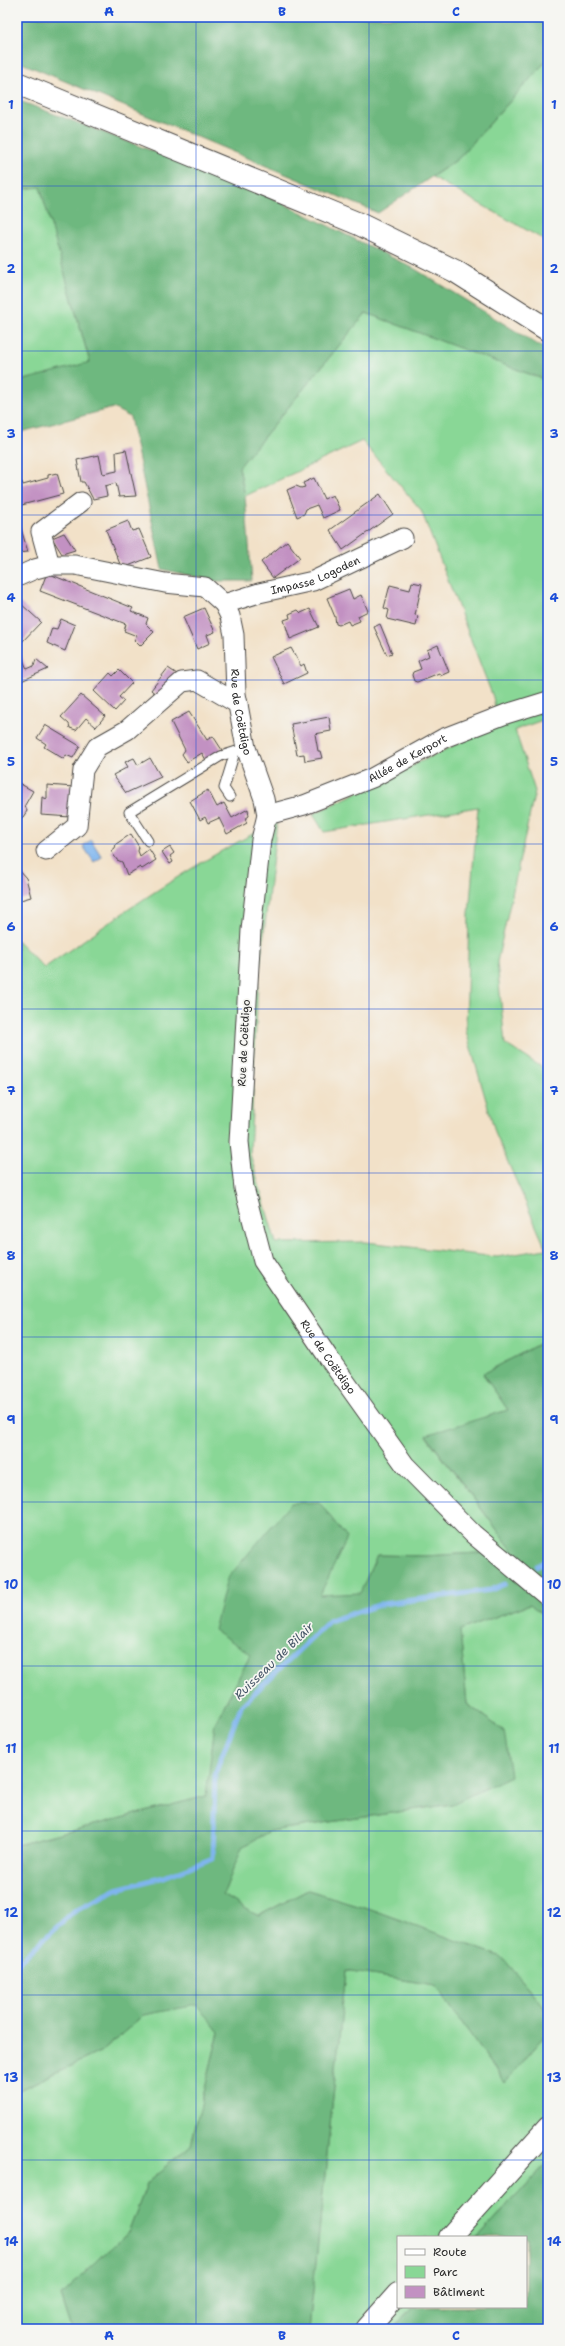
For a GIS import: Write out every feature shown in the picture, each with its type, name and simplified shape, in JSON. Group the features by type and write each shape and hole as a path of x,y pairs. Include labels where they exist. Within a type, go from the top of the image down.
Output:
{"main road":[{"path":"17,83 359,224 455,271 548,330"},
{"path":"451,2236 548,2128"},
{"path":"367,2329 397,2295"}],"street":[{"path":"50,565 41,532 81,502"},
{"name":"Impasse Logoden","path":"224,604 260,593 313,581 403,538"},
{"name":"Rue de Coëtdigo","path":"17,577 36,568 50,565 75,565 165,583 205,587 224,604 230,616 234,634 240,750 264,799 267,815 261,840 251,930 239,1142 244,1188 263,1261 330,1360 405,1464 473,1534 548,1597"},
{"path":"46,851 77,826 83,770 97,748 127,730 182,682 197,680 238,704"},
{"name":"Allée de Kerport","path":"267,815 304,805 372,778 413,757 444,738 506,714 548,701"}],"lane":[{"path":"230,797 224,788 240,750"},
{"path":"148,841 129,812 221,756 240,750"}],"green space":[{"path":"17,17 548,17 548,59 458,159 378,213 17,61"},
{"path":"548,59 548,242 432,177 458,159"},
{"path":"17,100 256,190 415,269 548,351 548,381 366,313 239,467 245,496 252,581 213,581 162,569 130,417 113,408 17,433 17,382 90,362 40,187 17,190"},
{"path":"40,186 90,363 17,382 17,190"},
{"path":"366,313 548,381 548,718 515,730 535,791 497,962 505,1044 548,1071 548,1339 483,1374 508,1410 426,1436 513,1551 425,1556 377,1555 360,1594 320,1595 251,1654 215,1723 207,1796 17,1845 17,940 44,968 129,909 186,872 216,854 277,822 258,984 250,1154 276,1243 366,1242 497,1257 546,1249 496,1135 466,1031 469,914 478,807 324,832 313,814 498,724 493,697 421,510 362,441 245,496 239,467"},
{"path":"548,1339 548,1619 530,1604 460,1630 467,1704 504,1731 511,1776 452,1804 270,1831 242,1847 223,1895 258,1916 308,1890 367,1908 502,1957 548,2011 548,2032 505,2083 435,1985 346,1971 309,2329 72,2329 61,2295 129,2231 148,2181 191,2145 219,2032 197,2005 143,2015 104,2050 17,2091 17,1845 206,1796 215,1723 251,1654 214,1630 227,1579 291,1503 319,1502 347,1538 320,1595 360,1593 377,1555 425,1556 513,1551 426,1435 508,1410 483,1374"},
{"path":"530,1604 548,1619 548,2011 502,1957 367,1908 308,1890 258,1916 223,1895 242,1846 270,1831 452,1804 504,1731 467,1704 460,1630"},
{"path":"346,1971 435,1985 505,2083 548,2032 548,2162 479,2236 397,2236 397,2308 412,2308 393,2329 309,2329"},
{"path":"197,2004 219,2032 191,2145 148,2181 129,2231 61,2295 72,2329 17,2329 17,2091 104,2050 143,2015"},
{"path":"548,2162 548,2329 393,2329 412,2308 527,2308 527,2236 479,2236"}],"water":[{"path":"91,840 102,857 94,862 83,846"}],"building":[{"path":"126,450 136,496 119,497 116,483 105,486 107,496 93,499 84,482 81,482 77,460 99,455 103,474 117,471 116,452"},
{"path":"57,473 63,494 18,506 17,483 22,482 23,485 48,478 48,475"},
{"path":"314,478 324,499 333,495 340,510 323,518 317,505 306,509 304,514 297,517 287,490 296,486 301,488 305,487 303,483"},
{"path":"380,494 393,514 343,550 330,530"},
{"path":"128,521 132,531 139,529 151,557 128,566 120,564 106,530"},
{"path":"19,522 28,552 17,553 17,523"},
{"path":"64,533 75,550 62,554 52,538"},
{"path":"287,541 300,558 273,578 261,562"},
{"path":"47,573 133,608 131,611 148,618 146,624 154,632 140,646 134,640 137,636 124,631 126,624 40,591"},
{"path":"412,582 422,584 415,615 418,616 416,626 387,619 389,610 384,608 390,585 410,590"},
{"path":"349,589 353,599 361,595 368,611 358,616 360,621 350,625 348,621 339,625 336,624 335,617 327,598"},
{"path":"20,603 41,622 20,644 17,641 17,632 20,629 17,626 17,607"},
{"path":"204,608 215,632 207,635 210,643 197,649 183,617"},
{"path":"310,609 319,627 290,639 284,620 290,618 289,614 298,610 301,613"},
{"path":"61,619 75,625 65,651 47,643 52,628 57,629"},
{"path":"380,624 392,653 387,655 374,627"},
{"path":"438,645 449,672 440,676 439,673 417,682 414,681 412,675 413,672 421,669 418,661 429,656 427,650"},
{"path":"291,648 301,666 304,664 307,673 284,684 271,657"},
{"path":"21,655 27,669 34,666 36,659 48,669 17,683 17,657"},
{"path":"168,668 177,674 158,696 151,690"},
{"path":"119,670 132,683 119,697 124,701 115,711 94,691 110,673 113,676"},
{"path":"81,695 105,716 96,727 86,718 76,730 70,728 69,724 61,717"},
{"path":"189,712 207,740 213,736 222,750 206,760 202,753 187,762 182,754 185,750 171,722"},
{"path":"329,717 331,731 315,734 318,751 320,751 322,758 305,761 304,754 297,755 291,724"},
{"path":"45,725 80,746 73,758 66,755 64,759 44,747 46,744 37,738"},
{"path":"134,758 138,765 150,758 161,777 126,793 113,775 128,767 125,762"},
{"path":"17,782 33,791 25,805 27,811 23,817 17,819"},
{"path":"47,785 74,787 71,817 41,815 42,797 47,799"},
{"path":"208,790 217,807 224,803 232,818 248,809 249,816 245,819 247,823 227,834 219,818 208,823 205,817 200,820 190,801"},
{"path":"131,834 139,847 138,851 140,856 149,849 156,860 142,869 140,867 127,875 122,862 117,860 111,851 115,848 116,844"},
{"path":"170,847 174,853 170,856 173,862 170,864 162,852"},
{"path":"17,868 26,878 31,897 17,901"}],"waterway":[{"name":"Ruisseau de Bilair","path":"537,1566 548,1560"},
{"name":"Ruisseau de Bilair","path":"17,1964 75,1910 117,1889 164,1877 213,1858 215,1774 241,1706 329,1621 382,1604 491,1590 505,1584"}]}
